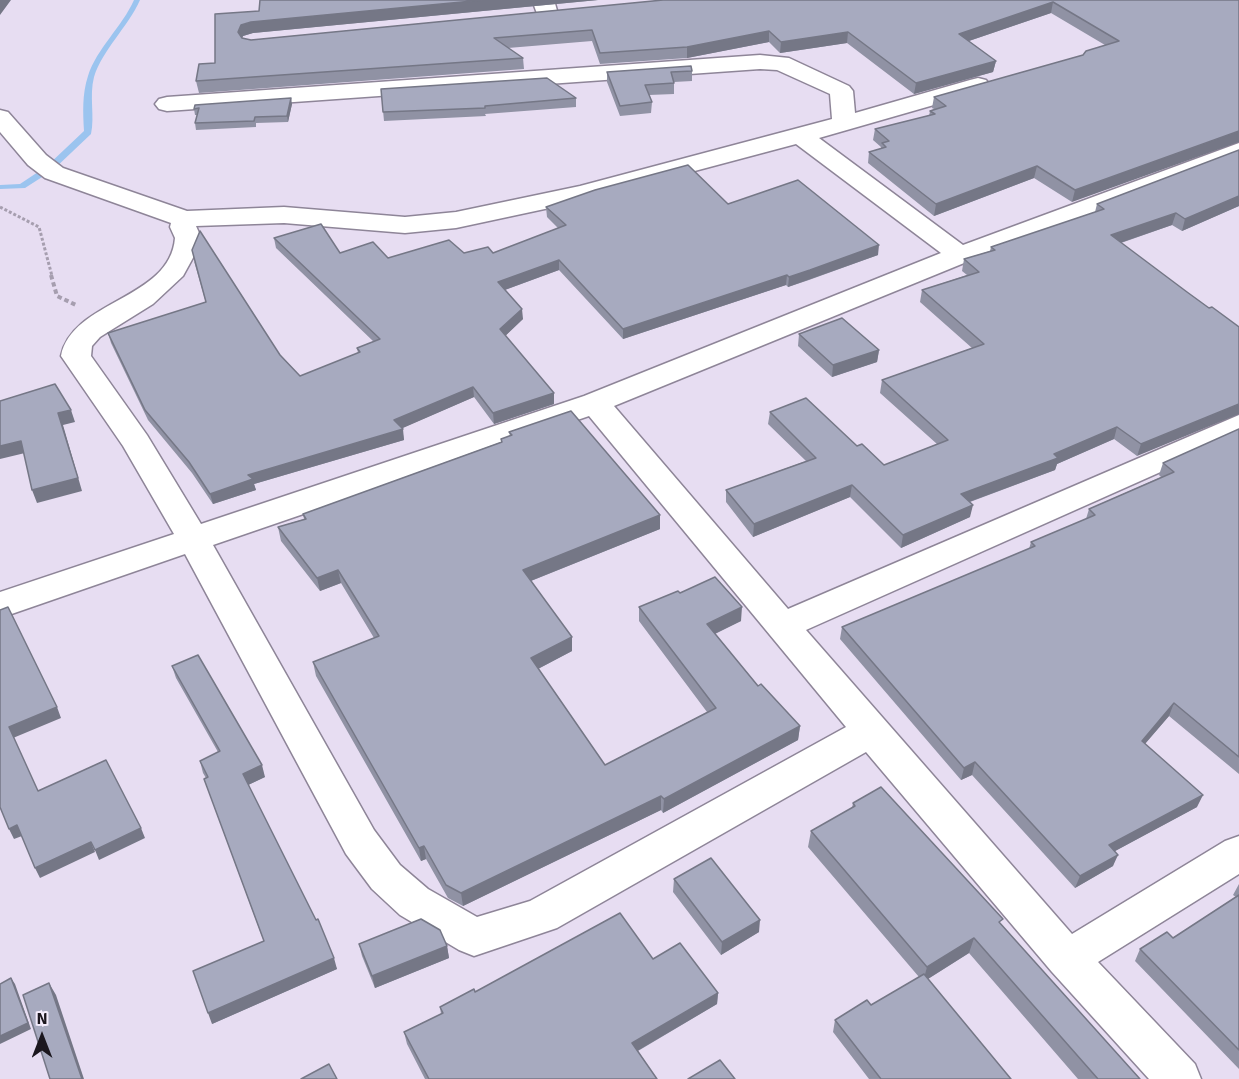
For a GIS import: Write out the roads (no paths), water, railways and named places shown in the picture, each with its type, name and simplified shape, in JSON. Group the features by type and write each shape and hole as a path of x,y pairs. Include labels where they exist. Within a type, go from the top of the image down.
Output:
{"street":[{"path":"523,16 545,7 570,11"},
{"path":"167,104 760,62 781,63 841,91 844,123"},
{"path":"0,117 37,160 54,173 185,219 284,215 405,225 456,220 582,193 800,136 1003,78"},
{"path":"800,136 960,255"},
{"path":"0,604 596,403 960,255 1239,150"},
{"path":"185,219 183,228 188,234 189,243 176,268 135,304 106,320 81,340 76,356 136,442 193,538 360,842 386,877 414,902 474,937 542,915 871,731"},
{"path":"596,403 871,731 1067,959 1179,1079"},
{"path":"784,625 1239,425"},
{"path":"1067,959 1239,854"}],"waterway":[{"path":"0,187 22,186 50,168 88,132 87,109 90,78 137,0"}]}
